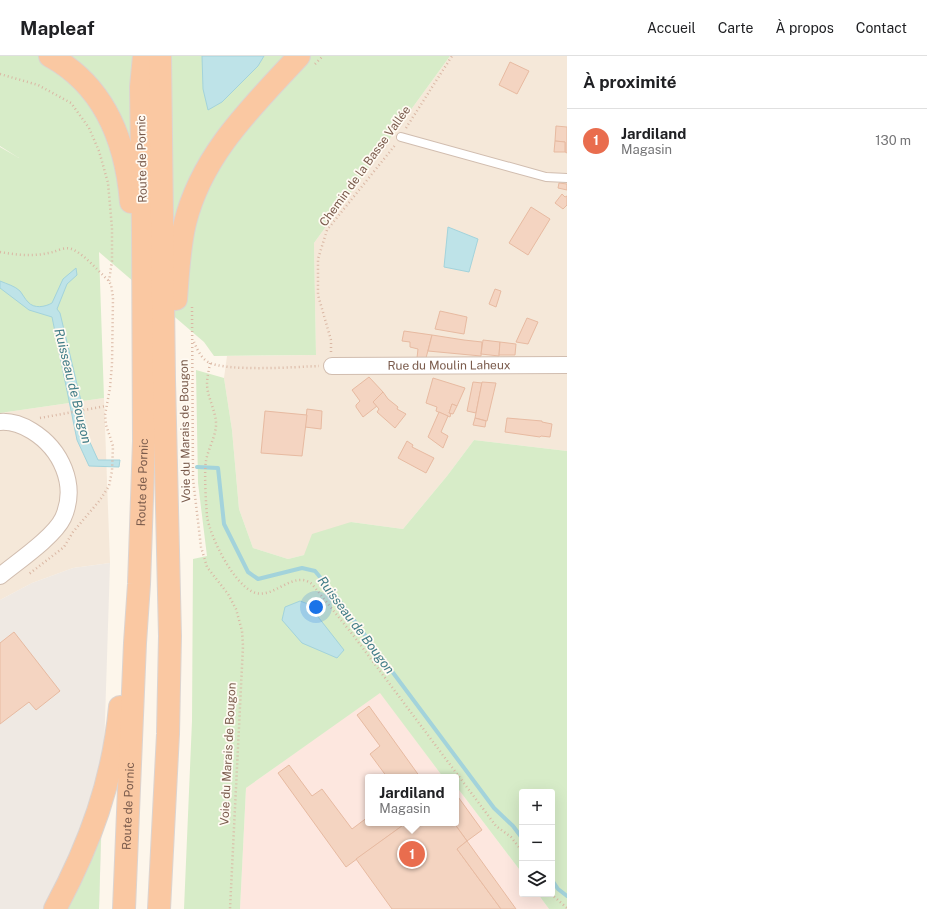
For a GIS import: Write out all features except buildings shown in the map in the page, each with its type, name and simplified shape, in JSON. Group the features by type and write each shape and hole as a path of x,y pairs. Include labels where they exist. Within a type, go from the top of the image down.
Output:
{"highway":[{"path":"50,56 67,66 79,76 98,98 110,120 119,142 124,161 129,183 131,210 144,232"},
{"path":"138,56 141,87"},
{"name":"Route de Pornic","path":"124,909 144,441 144,232 141,87 144,56"},
{"name":"Route de Pornic","path":"159,909 168,734 170,636 164,380 160,56"},
{"path":"164,380 175,351 175,305 181,241 198,186 215,153 260,98 305,62"},
{"path":"55,909 86,844 104,794 117,733 123,663 135,644"}],"street":[{"name":"Rue du Moulin Laheux","path":"332,366 567,365"},
{"path":"0,422 10,422 36,433 60,459 66,474 67,500 63,518 57,528 0,576"}],"lane":[{"path":"401,137 546,178 567,178"}],"path":[{"path":"305,62 323,56"},
{"name":"Chemin de la Basse Vallée","path":"332,366 331,340 318,295 318,259 327,230 401,137 452,56"},
{"path":"0,74 38,85 71,103 89,128 99,151 108,184 112,228 112,261 109,281"},
{"path":"0,252 30,256 62,249 72,249 85,257 109,281 113,297 112,364 110,388 106,406 106,426 113,446 112,471"},
{"name":"Voie du Marais de Bougon","path":"192,302 193,479 201,547 207,567 228,594 236,609 242,631 243,646 230,909"},
{"path":"193,339 202,356 210,363 220,366 254,368 332,366"},
{"path":"210,363 207,384 216,425 206,462 207,516 212,533 226,562 237,579 254,593 266,594 287,584 301,580 308,580 358,641 457,774"},
{"path":"21,426 36,419 106,406"},
{"path":"459,776 496,826 511,837 519,847"},
{"path":"554,897 567,908"}],"shaded area":[{"path":"450,56 567,56 567,451 474,440 447,476 403,529 351,522 304,555 288,559 253,548 239,509 232,430 224,378 227,356 316,355 314,243"},
{"path":"104,398 110,563 73,568 32,583 0,600 0,413"},
{"path":"110,563 99,909 0,909 0,600 32,583 73,568"},
{"path":"380,692 441,774 365,774 365,826 459,826 459,790 519,869 519,897 540,897 549,909 240,909 246,788"}],"green space":[{"path":"0,56 450,56 314,243 316,355 214,356 204,342 99,252 104,398 0,413 0,147 19,158 0,146"},
{"path":"196,370 224,378 232,430 239,509 253,548 288,559 304,555 312,534 351,522 403,529 447,476 474,440 567,451 567,909 549,909 540,897 555,897 555,789 519,789 519,869 459,790 459,774 441,774 380,693 246,788 240,909 184,909 192,721 193,559 207,556 198,483"},
{"path":"101,838 99,909 65,909"}],"water":[{"path":"202,56 264,56 258,66 222,102 208,110 203,89"},
{"path":"448,227 478,239 469,272 444,267"},
{"path":"76,268 77,275 67,284 57,309 60,313 82,405 88,438 98,460 120,460 119,467 89,466 77,440 52,317 29,310 0,288 0,281 18,289 33,306 46,306 52,303 63,279"},
{"path":"300,601 308,604 344,650 337,658 302,643 282,620 285,607"}],"waterway":[{"name":"Ruisseau de Bougon","path":"197,467 218,468 224,524 248,572 258,579 302,568 315,571 338,599 494,808 513,826 519,834"},
{"name":"Ruisseau de Bougon","path":"555,884 567,896"}],"place":[{"name":"Jardiland","path":"412,854"}]}
